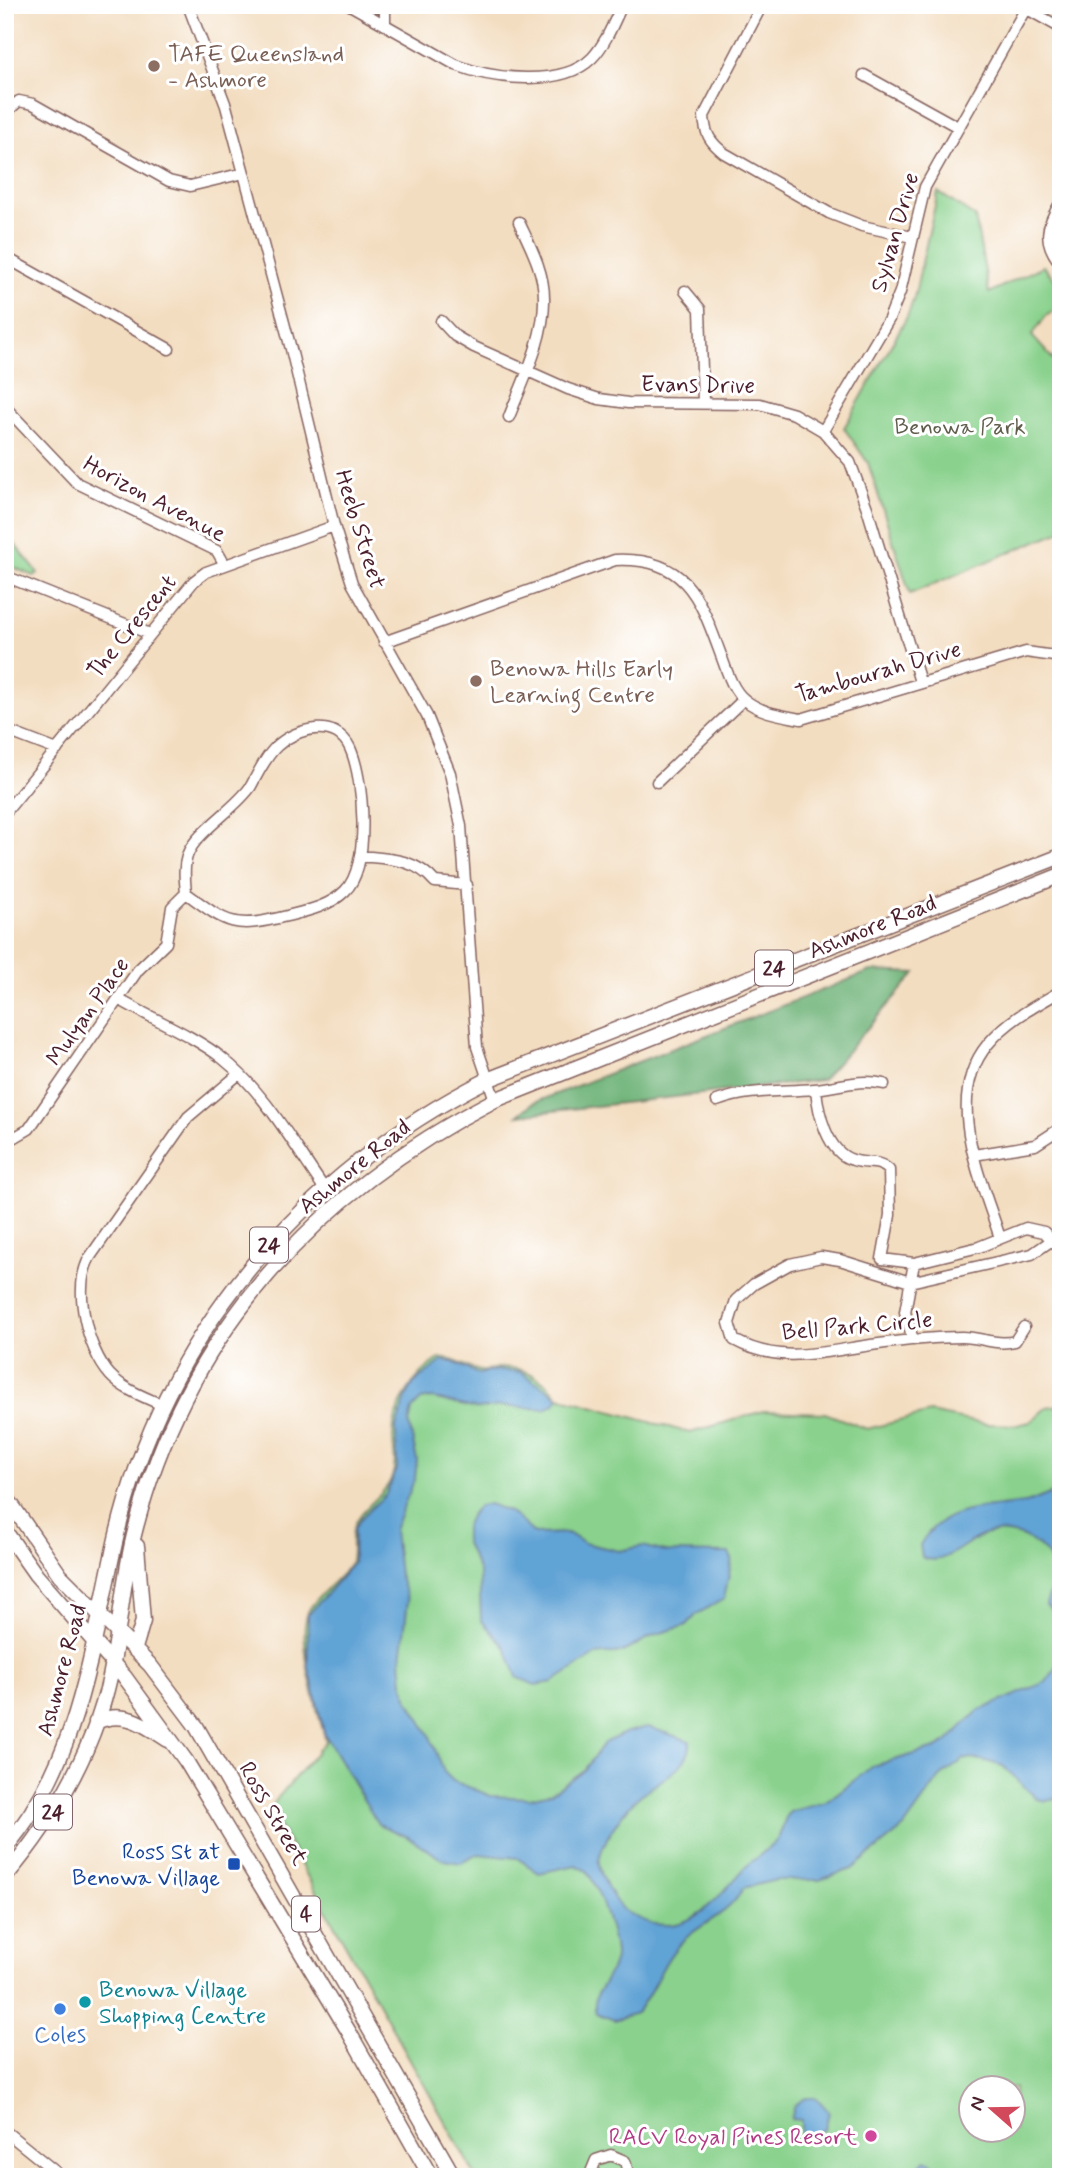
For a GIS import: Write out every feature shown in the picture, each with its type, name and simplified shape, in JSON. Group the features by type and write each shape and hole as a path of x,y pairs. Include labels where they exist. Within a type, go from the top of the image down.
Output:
{"main road":[{"name":"Ashmore Road","path":"5,1848 24,1826 56,1767 81,1700 126,1500 162,1405 186,1357 216,1311 265,1249 324,1188 417,1118 487,1080 1061,856"},
{"name":"Ashmore Road","path":"5,1877 54,1811 96,1722 113,1663 136,1527 154,1467 187,1394 224,1331 254,1291 336,1204 391,1160 444,1126 495,1100 1061,875"},
{"name":"4","path":"5,1495 40,1550 75,1591 118,1631"},
{"path":"135,1648 143,1621 136,1527"},
{"name":"4","path":"5,1531 36,1575 113,1663"},
{"name":"Ross Street","path":"118,1631 167,1685 206,1741 454,2177"},
{"name":"Ross Street","path":"113,1663 175,1745 349,2032 431,2177"},
{"path":"96,1722 109,1717 130,1718 175,1745"}],"street":[{"name":"Heeb Street","path":"188,5 226,106 334,526 352,583 427,716 443,752 461,826 477,1047 495,1100"},
{"path":"350,5 470,70 539,79 568,73 592,58 622,5"},
{"path":"385,5 385,25"},
{"path":"762,5 705,116 705,129 711,142 829,212 862,226 912,237"},
{"path":"1023,7 1061,28"},
{"name":"Sylvan Drive","path":"823,431 889,319 900,292 925,187 1023,7"},
{"path":"864,75 957,126"},
{"path":"5,113 19,101 33,104 169,181 190,186 244,173"},
{"path":"1061,202 1050,219 1046,236 1051,253 1061,264"},
{"path":"509,417 527,370 543,314 544,297 538,265 519,222"},
{"path":"5,257 169,349"},
{"path":"685,291 700,309 703,402"},
{"name":"Evans Drive","path":"441,321 455,336 568,390 599,399 628,403 761,404 794,414 823,431 850,462 890,579 920,682"},
{"name":"Horizon Avenue","path":"5,407 77,483 217,551 225,565"},
{"name":"The Crescent","path":"5,813 194,581 225,565 334,526"},
{"path":"384,642 615,560 638,559 668,568 687,582 702,603 728,676 744,699 657,782"},
{"path":"5,576 150,634"},
{"name":"Tambourah Drive","path":"744,699 768,713 801,719 1026,652 1061,657"},
{"name":"Mulyan Place","path":"5,1143 29,1129 120,1000 138,970 166,943 172,908 186,893 187,854 218,819 244,797 277,746 313,727 332,731 349,746 360,804 360,856 356,875 345,891 329,903 256,924 237,924 219,918 186,893"},
{"path":"5,730 57,750"},
{"path":"360,856 405,860 424,869 435,882 467,885"},
{"path":"1000,1238 968,1133 967,1101 974,1068 987,1045 1007,1026 1028,1008 1061,991"},
{"path":"120,1000 220,1057 239,1074 258,1094 324,1188"},
{"path":"162,1405 119,1383 104,1366 88,1324 83,1274 90,1257 188,1117 239,1074"},
{"path":"717,1101 752,1090 816,1089 854,1082 884,1084"},
{"path":"816,1089 821,1117 837,1149 853,1161 876,1162 889,1170 890,1215 883,1259 914,1263 979,1247 1027,1228 1044,1232 1058,1241"},
{"path":"974,1155 1035,1145 1061,1128"},
{"name":"Bell Park Circle","path":"1024,1327 1016,1341 1004,1344 963,1337 913,1340 793,1356 771,1354 734,1340 729,1323 736,1300 744,1291 790,1264 809,1259 840,1260 910,1282 1032,1254 1058,1241"},
{"path":"913,1340 905,1312 914,1263"},
{"path":"5,2131 62,2177"},
{"path":"589,2177 593,2163 607,2155 625,2161 629,2177"}],"green space":[{"name":"Benowa Park","path":"938,192 975,217 989,293 1043,266 1061,286 1061,306 1046,316 1032,336 1061,368 1061,531 910,594 868,463 844,428 907,317 914,298"},
{"path":"5,532 38,573 34,576 5,564"},
{"path":"871,971 916,973 822,1080 518,1115 533,1103"},
{"path":"439,1359 455,1361 481,1371 515,1369 532,1374 547,1384 559,1397 690,1433 763,1411 825,1413 867,1429 930,1413 984,1424 1017,1425 1030,1422 1047,1407 1061,1405 1061,2177 476,2177 269,1808 326,1741 309,1673 306,1620 314,1602 350,1564 352,1533 356,1522 389,1484 395,1462 393,1440 396,1416 400,1404 421,1374"}],"water":[{"path":"442,1361 453,1362 478,1374 499,1370 521,1372 559,1397 555,1404 545,1409 502,1406 477,1409 432,1398 421,1400 412,1409 409,1424 417,1460 415,1478 394,1530 399,1575 408,1600 401,1660 408,1699 429,1734 444,1772 453,1781 491,1796 529,1798 551,1793 585,1769 604,1743 627,1732 648,1727 690,1741 685,1760 634,1801 604,1845 599,1861 601,1873 612,1895 625,1911 644,1921 661,1925 677,1924 692,1918 705,1909 776,1841 790,1812 826,1802 873,1766 936,1748 947,1742 978,1711 1046,1682 1061,1661 1061,1797 1047,1801 1037,1799 1003,1766 982,1760 964,1759 940,1777 904,1827 852,1869 819,1880 776,1880 743,1888 732,1904 678,1945 636,2013 614,2020 596,2013 598,1992 613,1965 615,1949 606,1913 587,1871 576,1865 539,1873 517,1858 478,1854 461,1863 444,1860 408,1837 378,1824 324,1733 308,1664 308,1615 353,1563 354,1529 362,1517 386,1494 397,1469 396,1428 407,1395 414,1383"},
{"path":"1061,1491 1061,1523 1055,1536 1061,1544 1061,1608 1050,1609 1046,1605 1055,1580 1049,1557 1033,1542 1022,1537 1010,1533 987,1534 947,1556 930,1560 922,1557 920,1545 929,1532 952,1516 980,1508 1029,1502"},
{"path":"489,1504 510,1512 535,1534 568,1533 584,1543 619,1551 643,1546 665,1552 729,1553 732,1559 724,1599 697,1614 687,1625 654,1635 623,1652 595,1655 553,1682 535,1685 517,1677 506,1648 481,1620 479,1572 465,1541 465,1527 471,1514 479,1506"},
{"path":"805,2098 817,2098 829,2112 825,2129 814,2135 801,2133 801,2120 791,2119 795,2105"},
{"path":"926,2160 955,2177 905,2177"}],"place":[{"name":"TAFE Queensland - Ashmore","path":"154,66"},
{"name":"Benowa Hills Early Learning Centre","path":"476,681"},
{"name":"Ross St at Benowa Village","path":"234,1864"},
{"name":"Benowa Village Shopping Centre","path":"85,2002"},
{"name":"Coles","path":"60,2009"},
{"name":"RACV Royal Pines Resort","path":"871,2136"}]}
